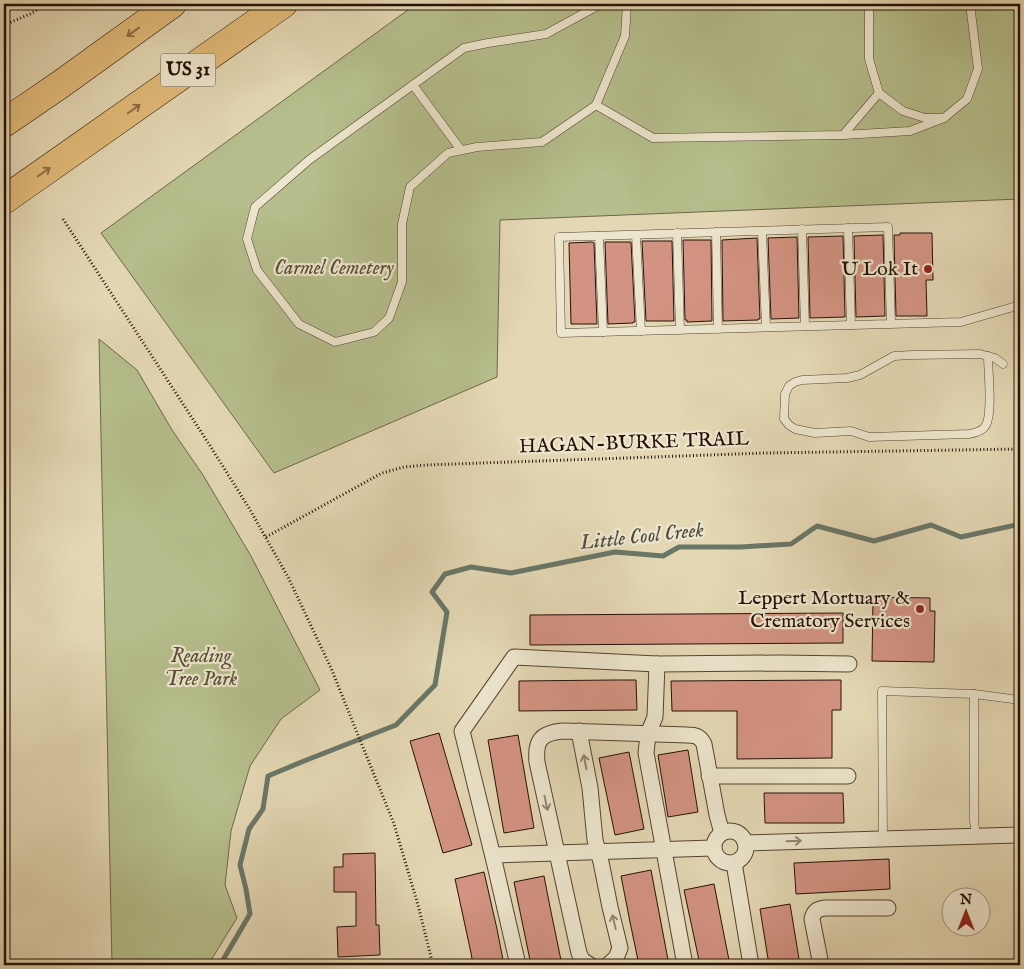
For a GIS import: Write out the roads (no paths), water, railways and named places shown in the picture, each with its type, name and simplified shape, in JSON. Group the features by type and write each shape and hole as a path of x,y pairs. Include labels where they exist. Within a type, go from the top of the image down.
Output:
{"highway":[{"path":"4,123 172,4"},
{"name":"US 31","path":"4,200 283,4"}],"street":[{"path":"518,965 462,732 514,656 657,664 849,664"},
{"path":"657,664 655,717 648,734 646,753 685,965"},
{"path":"590,965 582,960 579,954 556,852 537,762 536,752 541,738 546,734 554,732 698,736 704,744 709,776 722,832"},
{"path":"579,732 590,788 595,840 602,862 620,948 616,958 608,965"},
{"path":"709,776 848,776"},
{"path":"722,832 734,832 742,837 745,843 746,850 744,854 734,863 724,863 719,860 713,848 714,842 722,832"},
{"path":"745,843 1020,835"},
{"path":"492,855 713,848"},
{"path":"734,863 752,965"},
{"path":"821,965 812,919 816,910 824,908 888,908"}],"lane":[{"path":"601,4 546,34 464,48 309,160 255,207 248,239 257,270 299,324 335,342 374,332 389,318 402,282 402,224 410,187 448,153 478,147 542,142 596,105 625,36 627,4"},
{"path":"869,4 869,58 879,93 903,111 926,118 944,118"},
{"path":"596,105 653,138 843,135 910,131 944,118 967,99 978,69 970,4"},
{"path":"413,85 461,150"},
{"path":"843,135 879,93"},
{"path":"891,324 888,227 559,237 561,333 766,327 891,324 961,322 1020,306"},
{"path":"848,228 851,325"},
{"path":"802,230 805,326"},
{"path":"762,231 766,327"},
{"path":"716,232 718,329"},
{"path":"677,233 680,330"},
{"path":"636,234 640,331"},
{"path":"599,236 603,332"},
{"path":"988,356 990,414 986,426 978,433 869,437 851,431 815,434 795,429 784,419 785,394 789,386 795,382 847,378 860,375 894,356 980,354 988,356 995,358 1004,364"},
{"path":"883,839 882,691 974,694 1020,700"},
{"path":"974,694 974,821 976,836"}],"waterway":[{"name":"Little Cool Creek","path":"220,965 250,914 240,865 249,829 263,809 268,776 396,725 435,685 447,612 432,592 445,574 471,567 511,573 615,552 663,556 679,547 741,547 791,544 817,526 874,541 931,525 961,537 1020,524"}],"place":[{"name":"U Lok It","path":"928,269"},
{"name":"Leppert Mortuary & Crematory Services","path":"920,609"}],"park label":[{"name":"Carmel Cemetery","path":"334,268"},
{"name":"Reading Tree Park","path":"201,668"}]}
